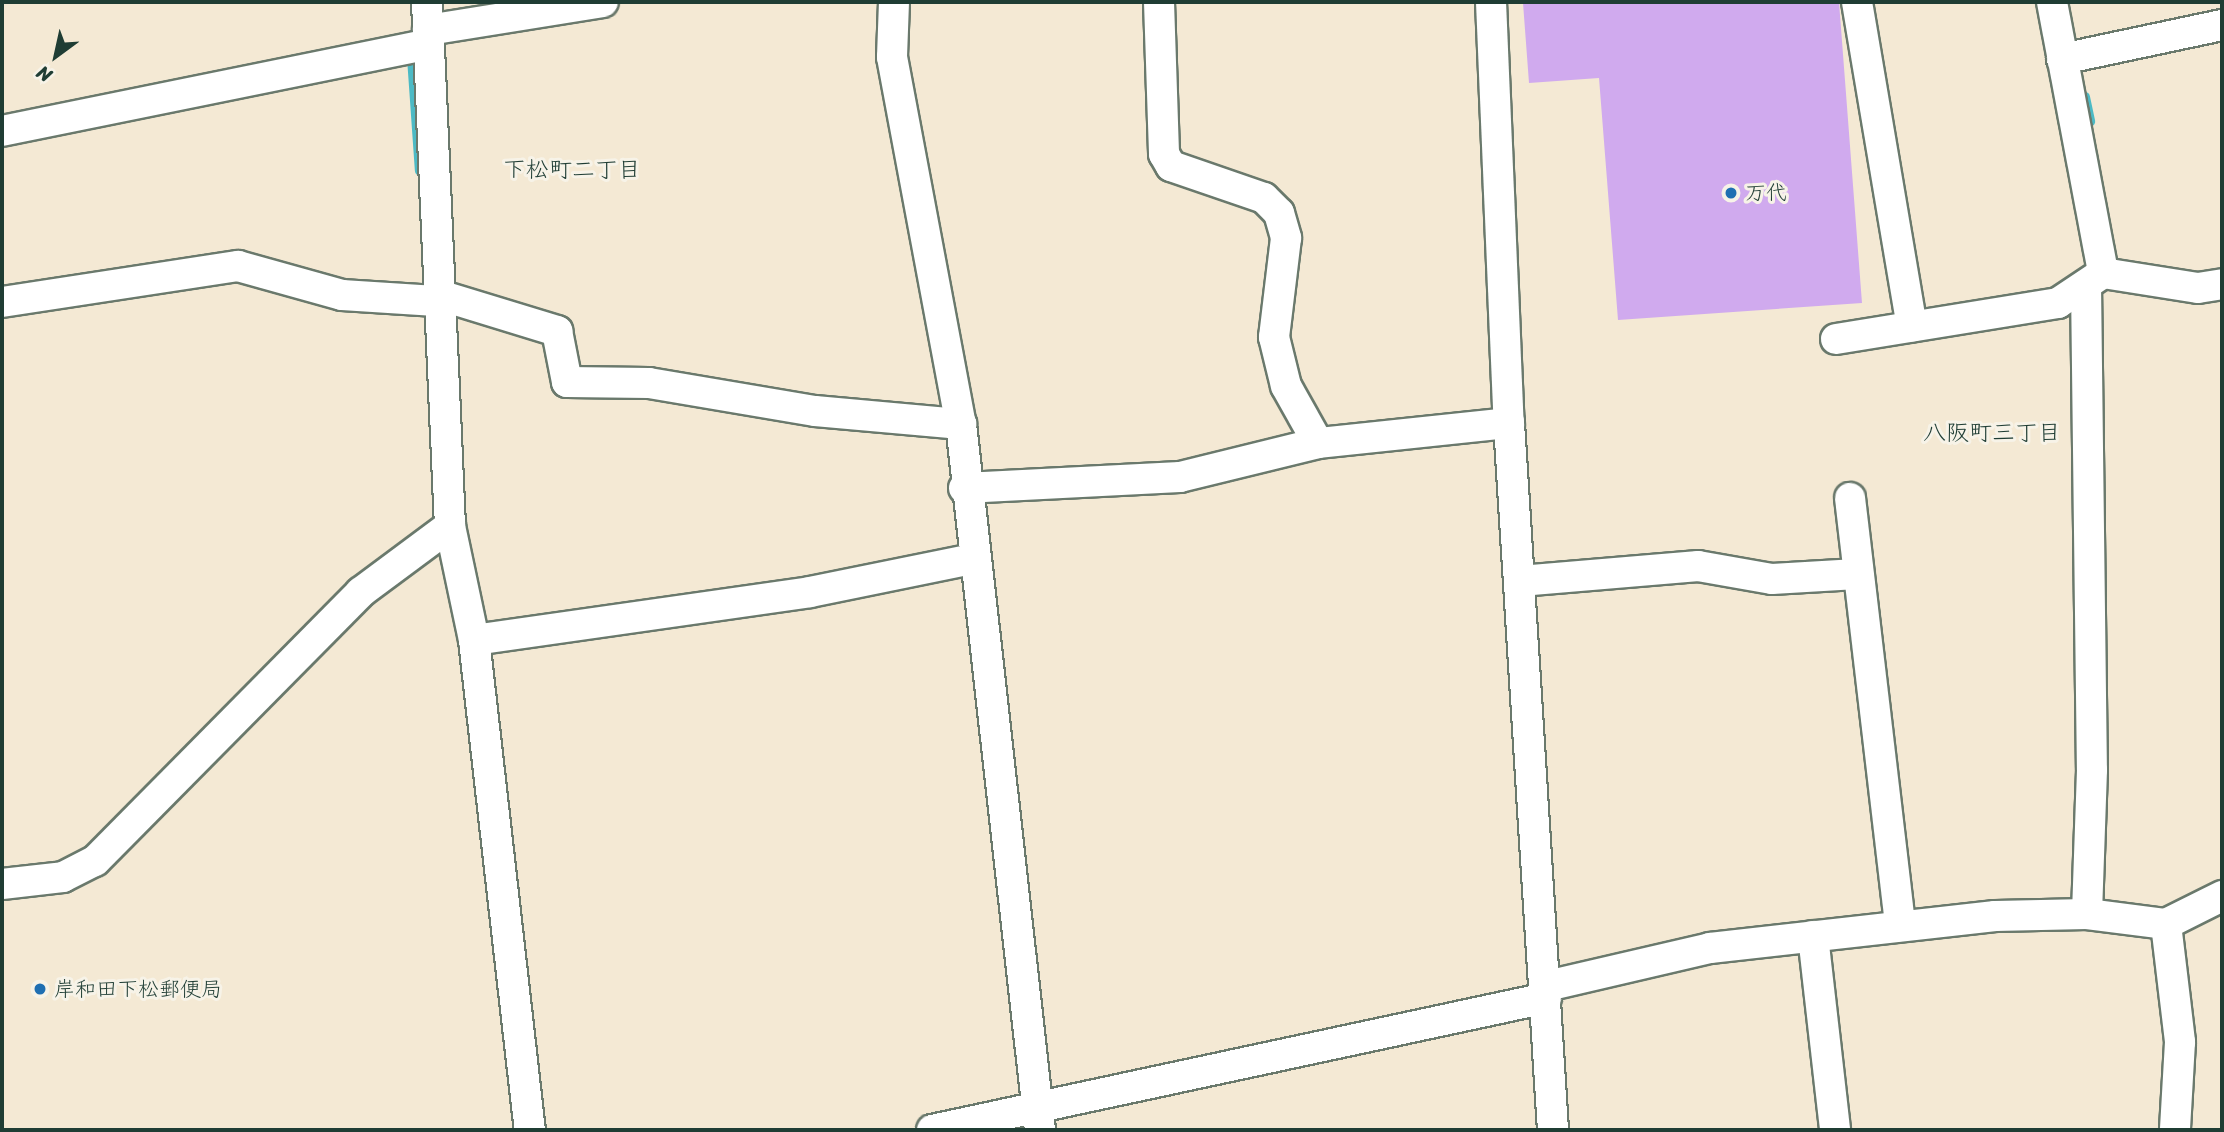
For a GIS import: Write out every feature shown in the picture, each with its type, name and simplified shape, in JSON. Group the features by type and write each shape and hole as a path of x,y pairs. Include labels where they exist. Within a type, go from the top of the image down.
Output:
{"street":[{"path":"2,131 427,26 603,2"},
{"path":"894,2 892,57 961,424 964,488 1039,1117"},
{"path":"1158,2 1164,154 1171,166 1264,198 1279,213 1286,238 1274,337 1286,386 1318,443"},
{"path":"1491,2 1509,423 1553,1130"},
{"path":"1857,2 1912,326"},
{"path":"2052,2 2095,279 2092,770 2087,914"},
{"path":"2062,60 2222,25"},
{"path":"427,26 436,297 450,526 474,640 530,1130"},
{"path":"2,302 238,266 342,295 436,297 557,331 567,382 649,383 815,411 961,424"},
{"path":"1836,339 2059,303 2095,279 2198,288 2222,285"},
{"path":"964,488 1180,477 1318,443 1509,423"},
{"path":"1850,498 1900,926"},
{"path":"2,884 63,877 95,861 361,592 450,526"},
{"path":"474,640 810,592 972,559"},
{"path":"1520,581 1698,566 1772,579 1857,574"},
{"path":"932,1130 1039,1117 1546,992 1710,948 1900,926 2087,914 2166,924 2222,896"},
{"path":"2166,924 2180,1042 2185,1125"},
{"path":"1813,936 1835,1130"}],"building":[{"name":"万代","path":"1839,2 1862,303 1618,320 1599,78 1529,83 1523,3"}],"waterway":[{"path":"412,58 420,171"},
{"path":"2085,97 2090,121"}],"place":[{"name":"万代","path":"1731,193"},
{"name":"岸和田下松郵便局","path":"40,989"}],"district":[{"name":"下松町二丁目","path":"572,170"},
{"name":"八阪町三丁目","path":"1992,433"}]}
